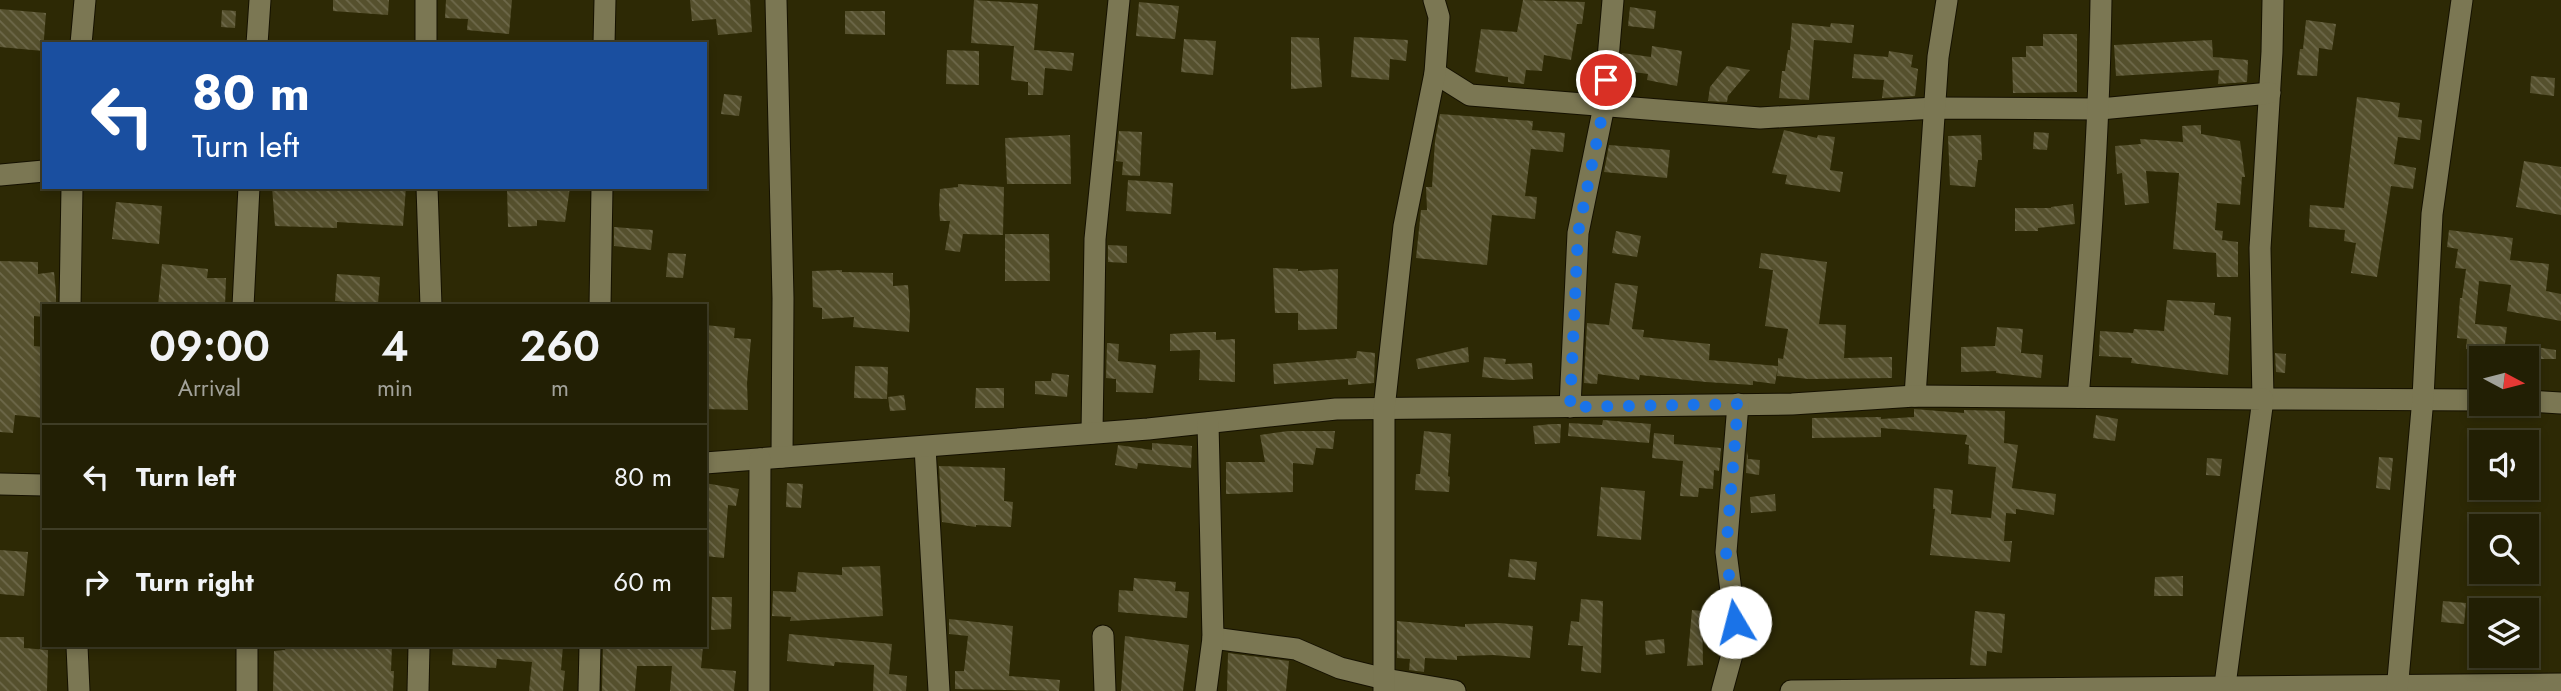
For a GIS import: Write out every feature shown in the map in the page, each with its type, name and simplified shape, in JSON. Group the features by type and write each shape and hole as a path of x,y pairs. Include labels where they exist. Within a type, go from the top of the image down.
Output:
{"street":[{"path":"82,42 85,0"},
{"path":"257,42 260,0"},
{"path":"426,0 426,42"},
{"path":"604,42 605,0"},
{"path":"776,0 783,298 782,457"},
{"path":"1093,433 1095,239 1119,0"},
{"path":"1384,685 1384,410 1404,226 1435,73 1438,17 1434,0"},
{"path":"1570,407 1578,233 1604,106 1614,0"},
{"path":"1915,396 1938,57 1947,0"},
{"path":"2078,397 2093,232 2101,0"},
{"path":"2225,685 2263,399 2260,248 2273,0"},
{"path":"2397,688 2423,398 2432,214 2462,0"},
{"path":"1435,73 1470,95 1760,118 1935,108 2099,109 2270,93"},
{"path":"0,175 42,171"},
{"path":"70,304 72,189"},
{"path":"243,304 249,189"},
{"path":"427,189 431,304"},
{"path":"600,304 602,189"},
{"path":"707,463 1093,433 1336,409 1791,404 1915,396 2469,400"},
{"path":"2539,401 2561,402"},
{"path":"1722,691 1733,651 1735,622 1726,552 1738,404"},
{"path":"1206,691 1213,638 1208,423"},
{"path":"925,447 939,691"},
{"path":"759,691 760,458"},
{"path":"0,484 42,485"},
{"path":"1103,636 1105,691"},
{"path":"1213,638 1296,649 1384,685 1455,691"},
{"path":"77,647 79,691"},
{"path":"247,647 247,691"},
{"path":"418,691 419,647"},
{"path":"589,691 590,647"},
{"path":"1791,691 2225,685 2397,688 2561,684"}],"building":[{"path":"333,0 389,0 388,15 333,11"},
{"path":"446,0 512,0 509,34 467,30 468,19 445,18"},
{"path":"690,0 750,0 752,32 718,35 716,19 692,21"},
{"path":"974,0 1038,4 1034,50 1074,53 1072,71 1045,68 1043,95 1028,95 1028,82 1011,80 1014,46 971,43"},
{"path":"1523,0 1585,2 1582,24 1577,24 1571,60 1544,55 1542,71 1526,70 1524,84 1508,82 1508,77 1475,72 1481,29 1517,32"},
{"path":"1139,2 1179,6 1175,39 1136,36"},
{"path":"1630,7 1656,11 1654,29 1628,26"},
{"path":"0,9 46,13 42,51 0,47"},
{"path":"222,10 236,11 235,28 221,27"},
{"path":"845,11 885,11 885,35 845,34"},
{"path":"2306,20 2336,24 2332,50 2319,48 2317,76 2297,75"},
{"path":"1792,23 1830,27 1831,23 1854,25 1852,43 1814,40 1809,100 1779,98 1782,71 1785,71 1790,50"},
{"path":"2043,34 2077,34 2077,92 2013,93 2012,57 2026,57 2026,46 2043,46"},
{"path":"1291,37 1319,38 1322,87 1291,89"},
{"path":"1354,37 1408,40 1406,61 1390,59 1389,80 1351,77"},
{"path":"1184,39 1216,41 1213,75 1181,72"},
{"path":"2212,40 2213,57 2248,60 2247,82 2218,84 2219,70 2116,76 2114,45"},
{"path":"1652,46 1682,51 1677,86 1647,80 1648,74 1620,70 1622,53 1651,57"},
{"path":"947,50 979,51 979,85 946,84"},
{"path":"1889,51 1913,55 1911,67 1918,69 1915,96 1882,98 1884,80 1852,78 1854,54 1888,57"},
{"path":"1727,66 1750,70 1728,96 1727,102 1708,101 1710,87"},
{"path":"2531,76 2555,78 2554,96 2530,93"},
{"path":"724,94 742,96 739,116 721,114"},
{"path":"2357,97 2400,103 2398,117 2422,120 2420,140 2398,137 2394,164 2416,168 2413,189 2391,186 2377,277 2351,273 2356,243 2344,241 2345,230 2309,227 2310,205 2344,208"},
{"path":"1440,114 1533,121 1532,130 1565,133 1563,152 1531,149 1525,196 1537,197 1535,219 1492,215 1487,265 1416,258 1421,210 1427,210 1426,187 1432,187"},
{"path":"2201,125 2201,134 2240,141 2245,177 2242,177 2240,205 2217,203 2215,230 2223,231 2222,240 2238,242 2238,277 2217,277 2216,253 2173,249 2179,173 2146,171 2149,203 2125,205 2122,173 2117,174 2115,146 2141,144 2140,139 2183,142 2182,126"},
{"path":"1784,130 1817,138 1818,135 1835,137 1830,170 1843,172 1840,192 1785,184 1787,175 1772,173"},
{"path":"1119,131 1142,132 1140,176 1122,175 1123,162 1116,161"},
{"path":"2034,132 2049,133 2047,150 2033,149"},
{"path":"1070,135 1071,184 1007,184 1005,138"},
{"path":"1981,135 1982,160 1978,160 1975,187 1950,185 1948,136"},
{"path":"1609,145 1670,150 1667,178 1604,172"},
{"path":"2524,161 2561,167 2561,215 2516,207"},
{"path":"1128,180 1173,183 1171,214 1126,211"},
{"path":"958,184 1004,187 1003,235 963,234 960,252 945,250 950,221 940,221 939,206 940,189 958,187"},
{"path":"272,189 406,189 403,226 337,222 337,228 275,226"},
{"path":"507,189 570,189 565,222 537,220 537,226 508,227"},
{"path":"116,202 162,206 159,244 112,239"},
{"path":"2073,204 2075,224 2038,228 2038,231 2015,231 2015,208 2051,208"},
{"path":"614,227 653,230 651,250 614,246"},
{"path":"2449,230 2513,238 2510,260 2549,264 2546,291 2561,294 2561,321 2507,311 2511,285 2479,281 2475,324 2507,327 2505,346 2469,346 2469,349 2466,349 2467,339 2457,338 2460,298 2466,269 2455,268 2458,249 2447,247"},
{"path":"1616,231 1641,236 1637,257 1612,253"},
{"path":"1005,234 1049,234 1050,281 1005,281"},
{"path":"1108,245 1127,246 1127,263 1108,262"},
{"path":"668,253 686,254 683,278 666,277"},
{"path":"1761,253 1827,262 1819,324 1846,325 1844,358 1892,357 1892,378 1809,379 1777,376 1778,358 1783,359 1788,329 1765,326 1773,270 1759,268"},
{"path":"0,261 38,262 38,274 54,272 56,292 56,304 42,304 42,317 34,316 34,346 42,347 42,418 15,415 13,433 0,432"},
{"path":"162,264 208,269 207,278 226,278 225,304 158,304"},
{"path":"1273,268 1298,271 1338,269 1337,329 1298,330 1298,313 1275,313"},
{"path":"812,271 893,273 893,286 908,285 909,332 853,327 854,317 822,319 822,308 813,307"},
{"path":"337,274 380,277 378,304 335,301"},
{"path":"1615,283 1638,286 1632,329 1644,330 1643,337 1710,344 1709,360 1778,366 1775,384 1753,381 1753,385 1706,382 1640,375 1639,380 1598,374 1597,384 1584,383 1587,323 1609,325"},
{"path":"2167,300 2215,303 2214,315 2231,317 2228,375 2131,363 2132,358 2099,356 2100,331 2164,331"},
{"path":"707,325 735,328 734,338 751,339 747,383 748,410 707,409"},
{"path":"1997,327 2023,329 2021,353 2043,355 2041,378 1996,371 1961,372 1961,347 1995,346"},
{"path":"1216,332 1216,340 1235,339 1235,382 1199,380 1200,350 1170,351 1170,334"},
{"path":"1107,343 1119,344 1118,361 1156,365 1153,393 1116,392 1116,379 1106,378"},
{"path":"1468,347 1469,362 1418,369 1416,359"},
{"path":"2539,348 2556,350 2556,359 2539,359"},
{"path":"1357,351 1375,353 1374,383 1348,385 1348,379 1274,384 1273,364 1356,358"},
{"path":"2275,353 2286,354 2285,373 2276,372"},
{"path":"1484,357 1506,359 1505,364 1532,363 1533,379 1482,377"},
{"path":"855,366 888,367 887,399 854,398"},
{"path":"1052,373 1069,375 1067,397 1035,394 1035,381 1051,381"},
{"path":"976,388 1004,388 1004,408 975,408"},
{"path":"904,395 906,410 890,411 888,397"},
{"path":"1914,409 1964,413 1964,410 2005,411 2004,443 2018,445 2012,488 2056,494 2054,515 2016,509 2016,514 2006,513 2004,541 2012,541 2010,562 1930,555 1935,509 1934,488 1953,490 1951,514 1991,518 1996,467 1968,464 1969,445 1965,444 1967,435 1881,428 1881,437 1812,438 1812,418 1914,417"},
{"path":"2096,415 2118,419 2115,441 2093,438"},
{"path":"1603,420 1651,424 1649,443 1568,436 1569,423 1602,425"},
{"path":"1561,424 1560,443 1535,444 1533,426"},
{"path":"1288,431 1335,431 1333,449 1316,448 1313,465 1293,463 1293,492 1226,494 1226,462 1265,462 1260,435"},
{"path":"1424,431 1451,434 1449,492 1415,490 1416,474 1420,474"},
{"path":"1654,433 1674,435 1674,444 1721,448 1719,471 1714,470 1713,489 1699,488 1698,497 1680,496 1683,461 1652,458"},
{"path":"1152,443 1192,446 1191,468 1138,463 1137,469 1115,465 1118,445 1152,450"},
{"path":"1747,451 1748,459 1760,460 1759,475 1746,473"},
{"path":"2379,457 2393,458 2390,490 2376,488"},
{"path":"2207,458 2222,459 2220,476 2206,475"},
{"path":"939,466 1005,468 1004,501 1013,502 1011,527 976,527 942,522"},
{"path":"707,483 739,489 736,506 728,505 724,558 707,556"},
{"path":"787,483 803,484 801,508 786,507"},
{"path":"1601,487 1645,491 1641,540 1597,536"},
{"path":"1775,494 1776,511 1751,513 1750,497"},
{"path":"0,550 28,552 24,596 0,594"},
{"path":"1510,559 1537,562 1535,580 1508,577"},
{"path":"880,566 883,616 790,621 791,617 772,616 773,591 796,592 798,572 842,575 842,567"},
{"path":"2183,576 2183,596 2154,596 2155,577"},
{"path":"1134,578 1176,582 1175,591 1189,592 1187,618 1118,612 1119,590 1133,591"},
{"path":"712,597 732,597 731,629 711,630"},
{"path":"1581,599 1603,601 1601,673 1581,671 1583,646 1568,645 1571,621 1579,622"},
{"path":"2443,601 2466,603 2464,624 2441,622"},
{"path":"1692,610 1702,611 1703,665 1687,666"},
{"path":"1975,611 2005,614 2002,653 1987,651 1986,666 1970,665"},
{"path":"949,619 1013,626 1009,676 1060,680 1059,691 955,689 955,671 964,671 968,636 949,634"},
{"path":"1397,621 1465,627 1465,624 1499,623 1533,626 1530,658 1493,655 1457,656 1457,660 1425,658 1424,672 1409,670 1410,659 1397,658"},
{"path":"789,634 892,644 889,674 907,676 906,691 873,691 874,665 835,662 834,666 787,661"},
{"path":"1125,636 1189,645 1183,691 1121,691"},
{"path":"0,637 24,637 24,648 48,650 47,691 0,691"},
{"path":"1664,639 1665,653 1646,655 1645,641"},
{"path":"286,647 392,647 393,691 273,691 274,651 285,650"},
{"path":"453,647 563,647 563,691 529,691 532,662 497,659 496,668 452,665"},
{"path":"603,647 703,647 701,668 736,671 734,691 670,691 672,666 637,666 635,691 602,691"},
{"path":"1228,653 1289,661 1286,691 1227,691"}],"route":[{"path":"1606,80 1604,106 1578,233 1570,407 1738,404 1726,552 1735,622"}]}
